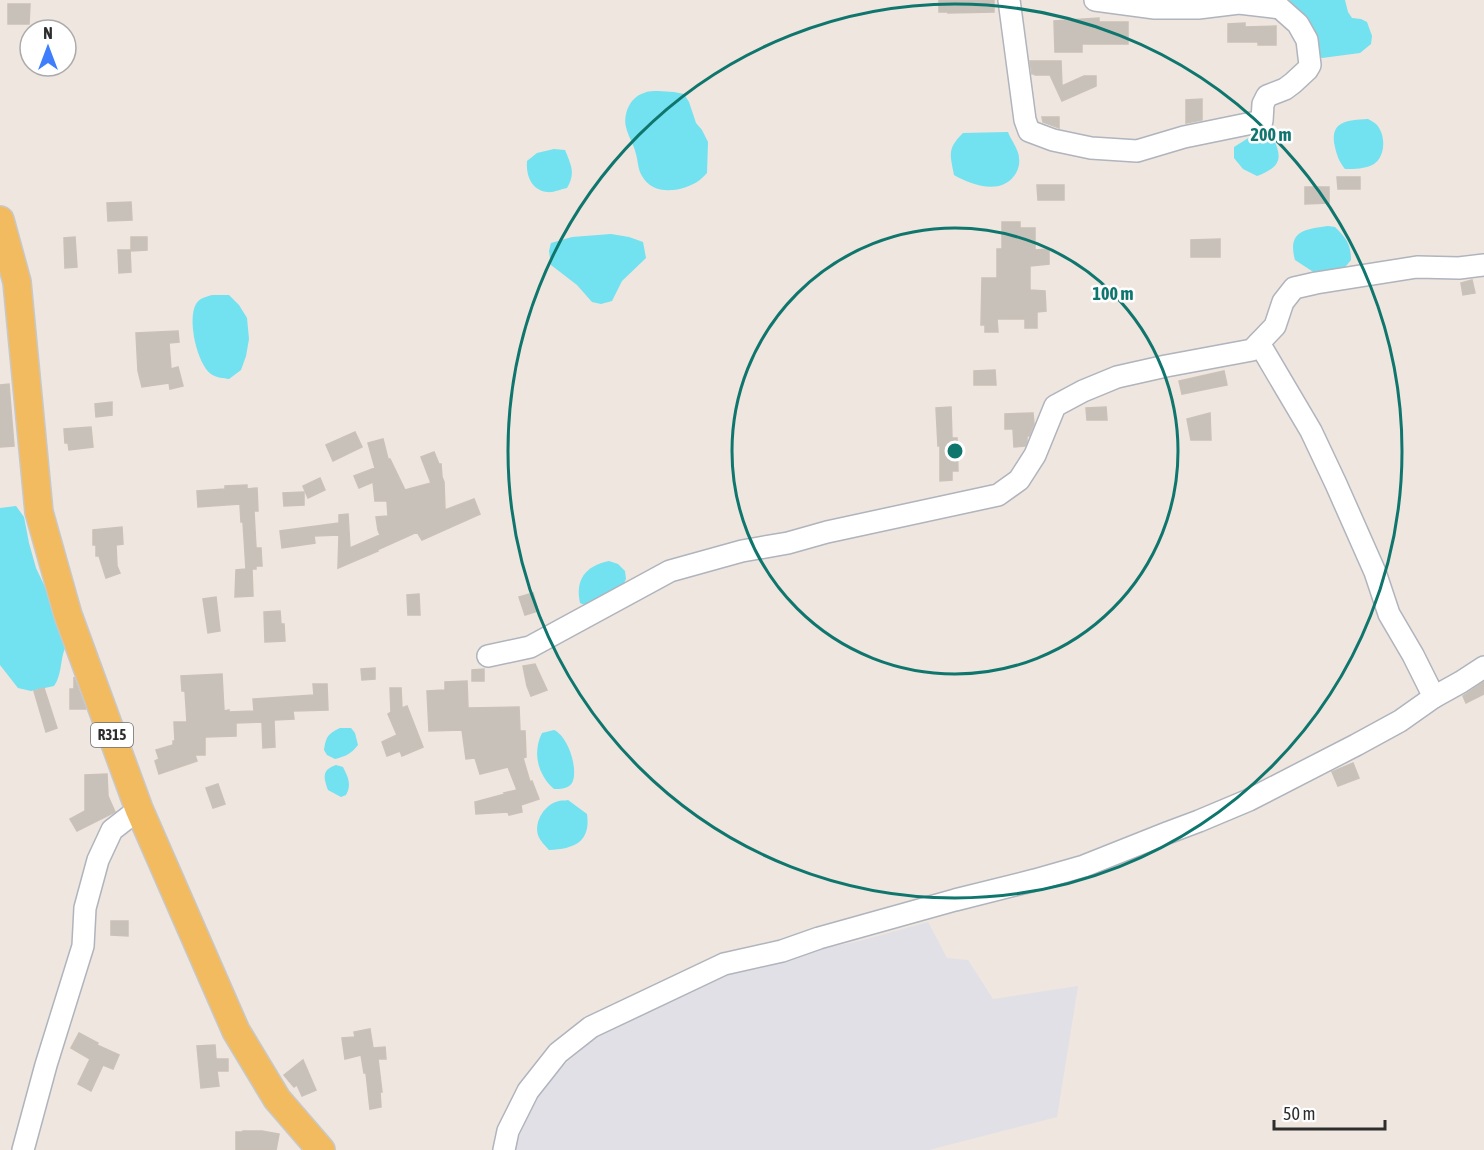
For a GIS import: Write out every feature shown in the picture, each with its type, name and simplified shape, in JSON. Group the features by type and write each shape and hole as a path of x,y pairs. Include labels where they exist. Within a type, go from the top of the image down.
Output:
{"main road":[{"name":"R315","path":"0,219 17,282 39,512 68,615 139,809 236,1030 277,1099 321,1150"}],"street":[{"path":"1009,0 1025,120 1029,131 1053,140 1091,148 1137,152 1184,137 1262,121 1263,104 1267,96 1285,89 1310,65 1307,40 1298,24 1280,8 1239,3 1198,8 1155,8 1095,0"},
{"path":"488,656 530,647 670,571 742,551 788,543 827,532 998,495 1019,480 1035,455 1055,406 1083,391 1118,377 1251,350 1275,326 1283,302 1294,288 1316,282 1417,267 1459,268 1484,265"},
{"path":"1258,343 1311,431 1375,572 1389,614 1434,697"},
{"path":"504,1150 508,1131 528,1091 558,1053 591,1027 724,964 782,951 819,938 1084,866 1200,821 1249,800 1356,745 1400,721 1434,697 1484,667"},
{"path":"23,1150 46,1065 83,946 85,908 99,860 112,830 139,809"}],"shaded area":[{"path":"928,922 947,958 968,960 993,999 1078,986 1057,1117 929,1150 515,1150 527,1112 557,1071 601,1033 746,964 860,941"}],"water":[{"path":"1289,0 1345,0 1352,18 1367,22 1372,36 1371,44 1360,53 1322,58 1313,52 1309,27 1303,14"},
{"path":"646,92 684,94 696,123 708,142 707,173 697,182 675,190 653,187 642,176 625,122 631,102 635,98"},
{"path":"1368,119 1376,124 1382,133 1381,156 1371,166 1345,169 1337,153 1334,138 1337,127 1347,121"},
{"path":"1008,132 1018,152 1019,165 1017,172 1008,182 993,187 977,185 954,175 951,152 954,143 963,133"},
{"path":"1250,137 1273,138 1279,157 1275,166 1257,176 1243,169 1234,158 1234,147"},
{"path":"554,149 565,150 571,165 571,178 567,188 542,191 531,181 527,171 527,161 537,153"},
{"path":"1335,227 1345,238 1349,245 1351,260 1341,272 1318,275 1295,260 1294,243 1296,237 1305,230"},
{"path":"611,234 643,242 646,258 622,281 612,301 601,304 592,302 577,285 551,265 549,251 551,243 572,237"},
{"path":"212,295 229,295 247,318 249,339 246,356 241,370 229,379 215,376 206,369 195,341 193,311 201,299"},
{"path":"16,506 24,517 36,568 54,606 65,648 54,686 31,691 18,688 0,665 0,508"},
{"path":"609,561 618,564 625,571 626,579 620,591 587,606 580,603 579,587 584,575 594,566"},
{"path":"340,728 351,728 358,745 353,751 335,759 327,755 324,750 328,736"},
{"path":"554,730 568,746 574,770 572,783 561,789 554,789 548,783 537,756 542,733"},
{"path":"336,765 343,767 349,781 346,795 341,797 328,790 325,778 328,769"},
{"path":"568,800 587,814 586,831 579,842 573,846 549,850 538,835 539,819 549,806"}],"building":[{"path":"939,0 994,0 994,12 939,12"},
{"path":"8,4 30,4 29,18 18,18 18,24 8,24"},
{"path":"1099,18 1099,22 1128,22 1128,44 1082,44 1082,52 1055,52 1054,21"},
{"path":"1245,23 1245,27 1276,26 1276,45 1258,45 1258,42 1228,42 1228,24"},
{"path":"1030,61 1061,61 1062,86 1084,76 1096,76 1096,86 1062,101 1050,75 1032,74"},
{"path":"1202,99 1202,120 1186,123 1186,100"},
{"path":"1042,117 1059,117 1059,128 1043,122"},
{"path":"1337,177 1360,177 1360,189 1338,189"},
{"path":"1037,185 1064,185 1064,200 1038,200"},
{"path":"1305,187 1329,187 1329,203 1305,204"},
{"path":"131,202 132,220 108,221 107,203"},
{"path":"1002,222 1020,222 1020,228 1035,228 1035,250 1049,249 1049,264 1030,266 1030,290 1045,291 1046,311 1037,312 1037,328 1025,328 1025,319 997,319 998,332 985,332 985,325 981,325 982,278 997,278 997,249 1002,249"},
{"path":"75,237 77,267 65,268 64,238"},
{"path":"131,237 147,237 147,250 131,251"},
{"path":"1220,239 1220,257 1191,257 1191,240"},
{"path":"118,250 130,250 131,272 119,273"},
{"path":"1472,280 1475,293 1463,295 1461,283"},
{"path":"178,331 179,342 169,343 171,369 178,367 183,386 170,389 169,383 142,387 138,371 136,333"},
{"path":"995,370 996,385 974,385 974,371"},
{"path":"1224,371 1227,385 1182,394 1179,381"},
{"path":"9,384 14,446 0,447 0,385"},
{"path":"112,402 112,415 96,417 95,404"},
{"path":"951,407 952,438 957,438 958,471 952,471 952,480 940,481 940,446 938,446 936,408"},
{"path":"1106,407 1107,420 1087,420 1086,408"},
{"path":"1033,413 1034,424 1027,436 1025,446 1014,447 1013,429 1005,429 1005,414"},
{"path":"1210,413 1211,440 1191,440 1187,419"},
{"path":"91,427 93,447 69,450 68,443 65,443 64,429"},
{"path":"355,432 362,447 333,461 326,445"},
{"path":"383,439 388,459 405,490 431,483 421,457 434,452 441,464 445,510 474,499 480,514 422,540 417,532 338,568 339,535 314,536 315,543 282,548 280,531 339,523 339,515 348,514 350,548 380,535 376,517 388,516 387,501 375,501 373,482 359,488 354,476 375,468 368,443"},
{"path":"320,478 325,490 308,498 303,486"},
{"path":"247,485 247,489 257,488 258,511 254,511 256,548 261,548 262,566 252,569 253,596 235,597 236,570 246,569 240,504 198,507 197,491"},
{"path":"304,492 304,505 284,506 283,493"},
{"path":"122,527 123,544 116,545 117,566 120,573 106,578 99,556 96,556 96,545 93,545 93,530"},
{"path":"533,593 538,611 525,615 519,597"},
{"path":"419,594 420,615 408,615 407,595"},
{"path":"216,597 220,631 208,633 203,599"},
{"path":"280,611 281,624 284,624 285,641 265,642 264,612"},
{"path":"535,664 547,690 531,696 523,666"},
{"path":"375,668 375,679 362,680 361,669"},
{"path":"484,669 484,681 472,681 472,670"},
{"path":"222,674 224,711 254,711 253,699 314,695 313,684 327,684 328,710 293,711 294,719 274,720 275,747 263,748 262,722 236,723 236,736 205,737 205,755 195,755 197,761 159,774 155,761 159,759 156,750 173,745 175,741 174,722 187,722 185,691 182,691 181,676"},
{"path":"74,677 86,709 70,709 70,689 74,689"},
{"path":"467,681 468,708 519,707 520,731 525,731 526,757 523,758 530,782 532,781 539,799 521,805 522,812 509,815 508,812 476,814 475,802 517,790 508,767 480,774 475,758 466,759 462,730 429,731 427,691 445,690 445,682"},
{"path":"1484,682 1484,694 1466,703 1463,696"},
{"path":"44,688 57,728 46,732 34,691"},
{"path":"390,688 401,688 402,708 407,706 423,747 402,756 400,751 387,756 382,742 397,735 388,714 391,712"},
{"path":"1353,763 1359,778 1338,786 1332,772"},
{"path":"107,774 108,796 115,812 77,831 70,819 85,811 85,775"},
{"path":"218,784 225,804 213,808 206,788"},
{"path":"111,921 128,921 128,936 111,935"},
{"path":"370,1029 373,1048 385,1047 386,1059 378,1059 382,1092 380,1092 381,1107 370,1109 366,1073 364,1073 361,1055 345,1059 342,1038 355,1037 354,1032"},
{"path":"79,1033 98,1043 97,1045 119,1055 113,1069 103,1065 91,1091 78,1084 90,1059 71,1048"},
{"path":"215,1045 216,1059 228,1059 228,1071 217,1071 219,1086 201,1088 197,1046"},
{"path":"303,1060 316,1090 302,1096 297,1085 294,1087 284,1075"},
{"path":"236,1132 279,1134 276,1150 236,1150"}]}
